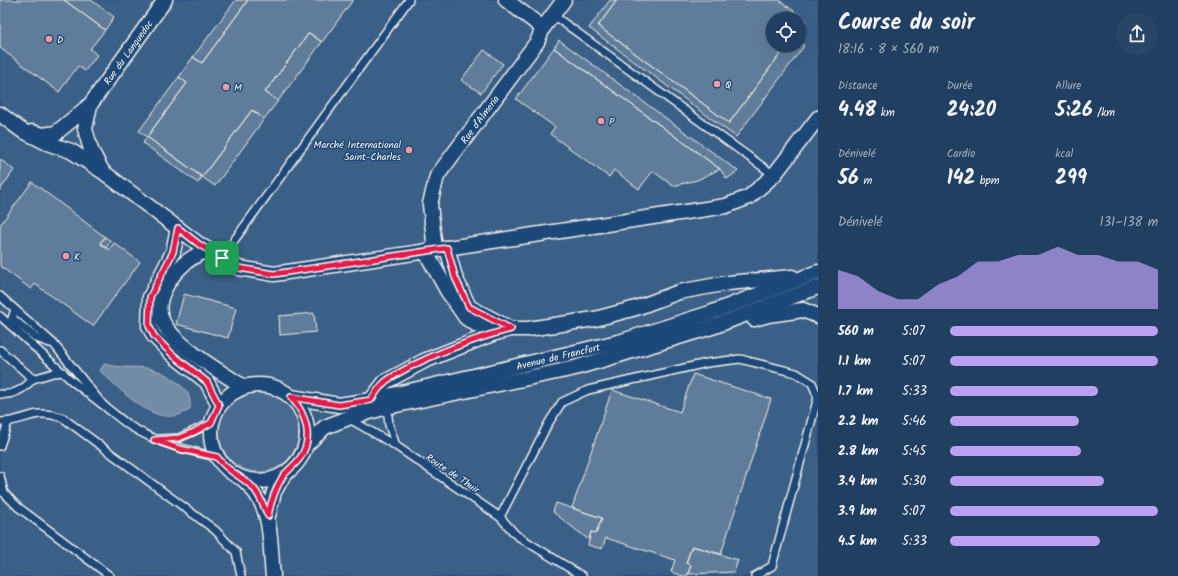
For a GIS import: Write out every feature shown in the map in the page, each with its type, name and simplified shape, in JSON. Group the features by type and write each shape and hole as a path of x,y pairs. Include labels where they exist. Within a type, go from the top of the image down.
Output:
{"street":[{"name":"Rue du Languedoc","path":"21,130 42,135 56,133 90,105 165,0"},
{"path":"506,0 543,28"},
{"name":"Rue d'Almeria","path":"436,250 430,204 437,176 537,42 543,28 564,0"},
{"name":"Rue du Languedoc","path":"90,105 85,129 91,150 102,171"},
{"path":"0,114 21,130 47,143 71,151 102,171 207,249 239,268 274,274 726,206 749,197 774,175 818,118"},
{"path":"178,228 173,252 150,297 149,326 154,336 173,355 207,382 219,405"},
{"path":"207,249 184,264 162,292 159,306 162,320 174,337 213,367 244,387"},
{"path":"436,250 455,277 469,307 511,329"},
{"path":"436,250 448,292 466,318 492,334"},
{"path":"371,400 385,382 424,361 492,334 511,329 528,329 595,319 636,308 680,292 728,283 812,274"},
{"name":"Avenue de Francfort","path":"291,397 339,405 371,400 622,340 710,313 812,274"},
{"name":"Avenue de Francfort","path":"306,445 325,427 348,418 387,407 571,369 715,326 818,287"},
{"path":"608,358 680,342 768,315 803,310 818,316"},
{"path":"242,479 256,481 271,480 284,474 294,467 301,457 306,445 308,432 306,419 300,407 291,397 281,390 269,385 256,384 234,391 219,405 211,423 210,435 212,446 223,466 255,489 262,502 268,516 273,576"},
{"path":"268,516 274,492 284,474"}],"lane":[{"path":"222,258 409,0"},
{"path":"553,15 774,175"},
{"path":"0,296 52,343 103,405"},
{"path":"0,328 9,320 15,310"},
{"path":"0,316 9,320 36,338 52,343"},
{"path":"9,320 62,372 129,426 154,440 180,449 217,457"},
{"path":"0,350 33,379"},
{"path":"500,517 548,424 562,402 588,390 707,363 740,359 796,373 812,383 818,397 772,566 755,576"},
{"path":"0,394 9,396 24,388 33,379 52,373 62,372"},
{"path":"387,407 388,425 396,446"},
{"path":"0,422 8,422 37,414 49,413 63,418 215,530 236,552 241,576"},
{"name":"Route de Thuir","path":"348,418 396,446 500,517 516,535 582,576"},
{"path":"0,446 8,422"},
{"path":"154,440 179,438 211,423"},
{"path":"0,476 2,492 18,507 110,576"}],"shaded area":[{"path":"0,0 818,0 818,576 0,576"},
{"path":"104,364 159,371 178,383 186,391 190,401 190,409 178,415 166,416 154,413 130,398 100,371"},
{"path":"259,392 274,395 287,404 296,417 299,432 296,447 287,460 274,469 259,472 244,469 231,460 222,447 219,432 222,417 231,404 244,395"}],"building":[{"name":"D","path":"0,0 64,0 105,30 90,49 97,55 85,71 78,66 59,92 0,48"},
{"path":"64,0 91,0 114,17 105,30"},
{"path":"236,0 248,0 202,63 193,57"},
{"name":"M","path":"248,0 353,0 322,42 309,33 265,92 278,101 264,119 252,110 202,177 147,137 187,83 179,77 193,57 202,63"},
{"path":"610,0 617,0 598,26 729,123 782,52 800,52 736,137 589,28"},
{"name":"Q","path":"617,0 779,0 795,12 766,12 766,52 782,52 729,123 598,26"},
{"path":"309,33 322,42 278,101 265,92"},
{"path":"559,40 738,171 727,179 720,169 554,48"},
{"name":"P","path":"554,48 720,169 697,180 673,186 653,171 639,189 614,170 609,177 550,134 555,127 516,99"},
{"path":"484,50 503,64 481,93 461,80"},
{"path":"179,77 187,83 147,137 139,131"},
{"path":"252,110 264,119 215,186 202,177"},
{"path":"147,137 202,177 198,183 143,143"},
{"path":"0,159 14,170 0,190"},
{"name":"K","path":"32,182 105,237 100,243 106,248 109,250 114,243 140,262 93,326 35,284 31,289 0,266 0,225"},
{"path":"105,237 111,241 106,248 100,243"},
{"path":"184,294 236,308 228,338 176,324"},
{"path":"314,313 316,332 280,335 279,316"},
{"path":"693,374 771,399 721,554 692,546 686,563 691,565 687,576 683,576 671,572 675,560 606,538 602,549 588,545 591,532 596,533 602,518 572,508 612,390 680,412"},
{"path":"556,503 602,518 596,533 591,532 589,540 553,512"},
{"path":"692,546 738,560 734,572 688,574 691,565 686,563"}],"place":[{"name":"D","path":"49,39"},
{"name":"Q","path":"717,84"},
{"name":"M","path":"226,87"},
{"name":"P","path":"601,121"},
{"name":"Marché International Saint-Charles","path":"409,150"},
{"name":"K","path":"66,256"}],"route":[{"path":"178,228 200,245 222,258 239,268 274,274 447,248 455,277 469,307 511,329 492,334 424,361 385,382 371,400 339,405 291,397 300,407 306,419 308,432 306,445 301,457 294,467 284,474 274,492 268,516 255,489 242,479 232,474 223,466 217,457 180,449 154,440 179,438 211,423 219,405 207,382 173,355 154,336 149,326 148,307 150,297 173,252 178,228"}]}
